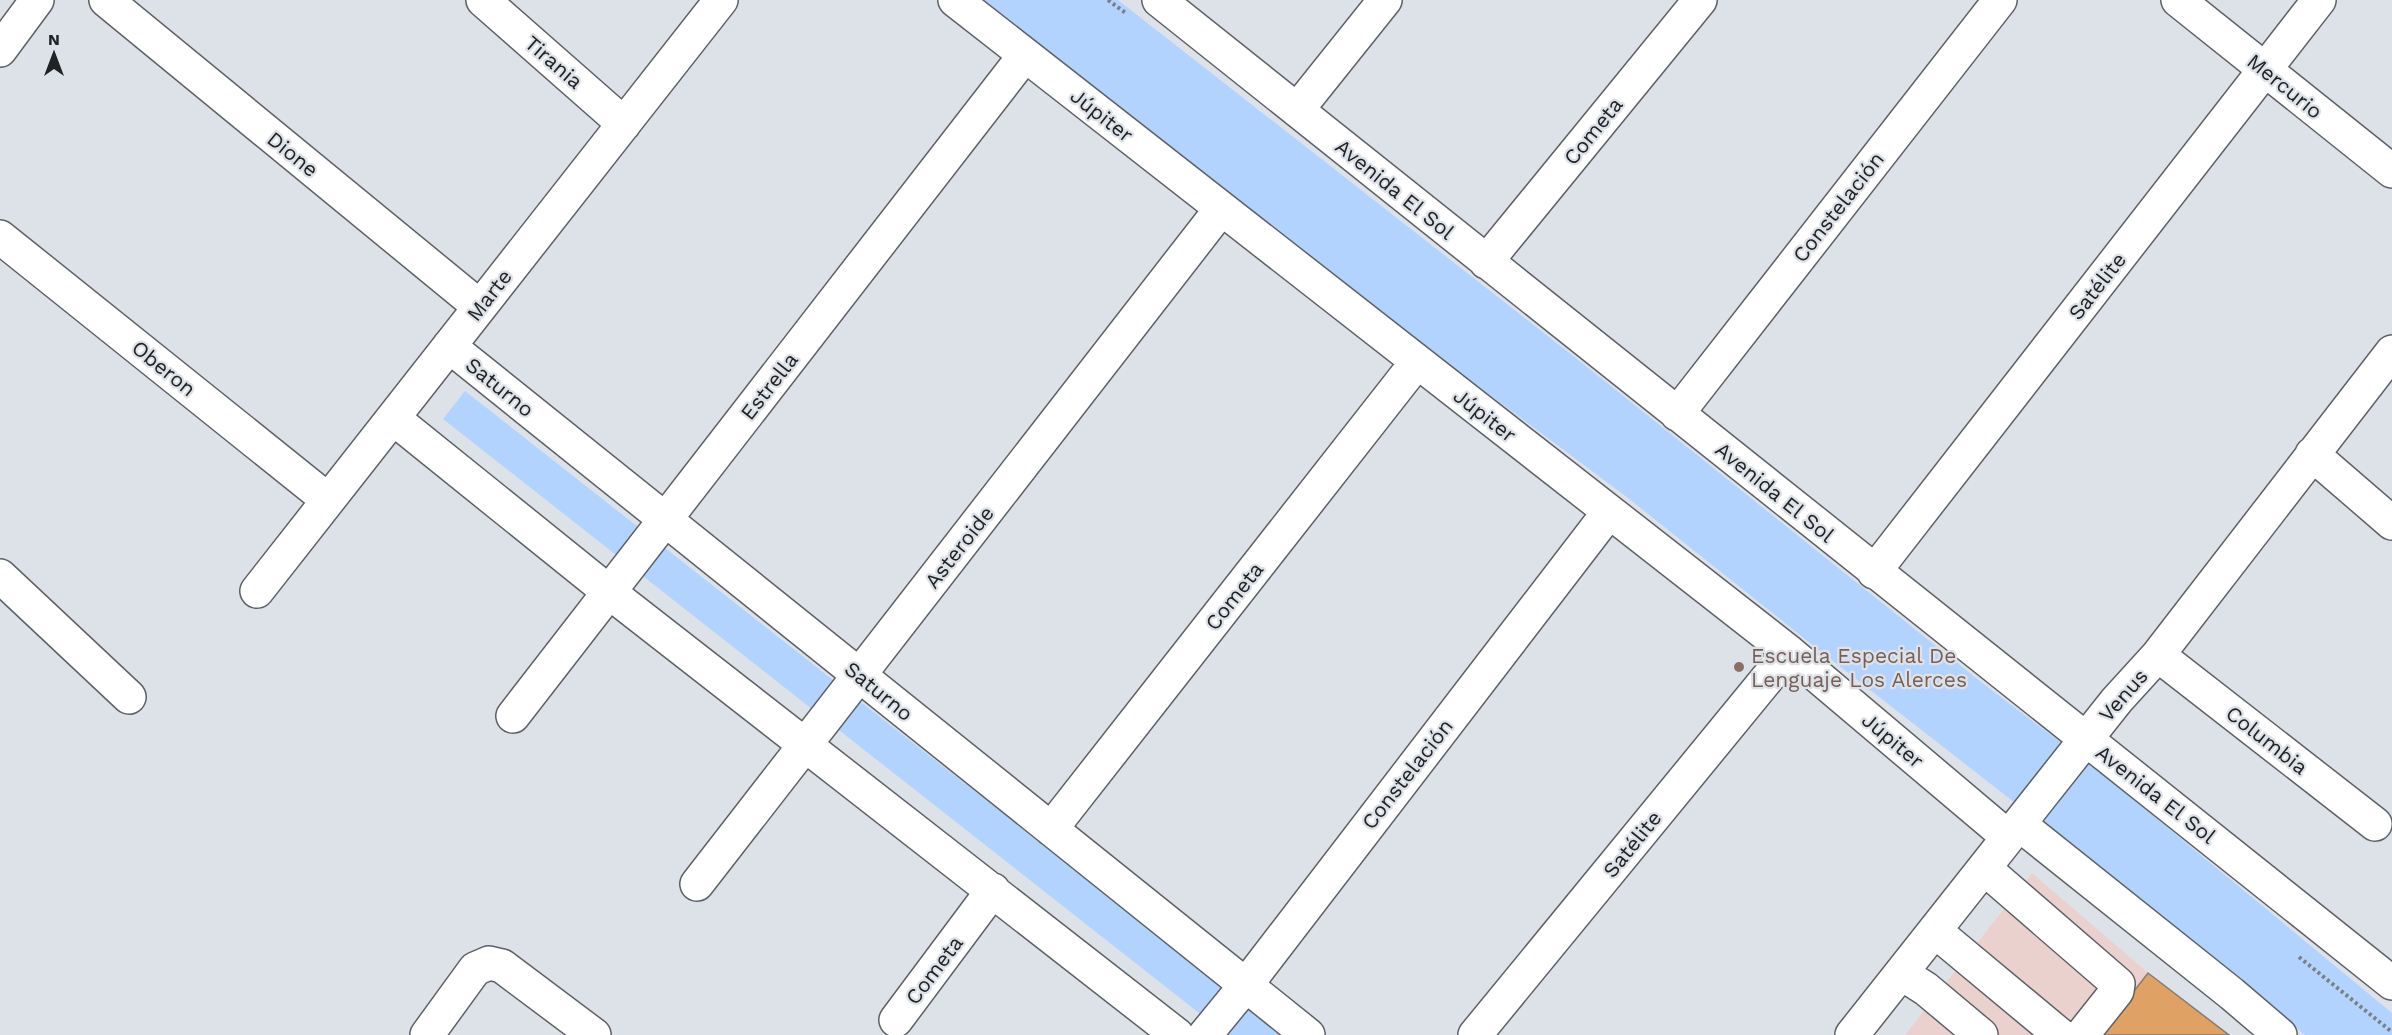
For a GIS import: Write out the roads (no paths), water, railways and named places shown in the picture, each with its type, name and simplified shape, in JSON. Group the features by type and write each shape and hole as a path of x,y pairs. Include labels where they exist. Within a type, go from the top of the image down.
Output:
{"street":[{"path":"0,50 37,0"},
{"name":"Dione","path":"106,0 480,307"},
{"name":"Tirania","path":"483,0 624,124"},
{"name":"Marte","path":"257,591 721,0"},
{"name":"Júpiter","path":"955,0 1789,652 2014,831 2232,993 2280,1035"},
{"name":"Avenida El Sol","path":"1159,0 2392,983"},
{"path":"1297,110 1385,0"},
{"name":"Cometa","path":"1486,262 1700,0"},
{"name":"Constelación","path":"1677,414 2000,0"},
{"name":"Mercurio","path":"2178,0 2392,171"},
{"name":"Satélite","path":"1874,572 2319,0"},
{"name":"Estrella","path":"513,716 1025,55"},
{"name":"Asteroide","path":"697,884 1221,209"},
{"name":"Oberon","path":"0,237 328,500"},
{"name":"Saturno","path":"449,346 1308,1035"},
{"name":"Venus","path":"1852,1035 2117,700 2158,655 2392,352"},
{"name":"Cometa","path":"1052,829 1417,362"},
{"path":"393,418 609,592 1177,1035"},
{"path":"2312,454 2392,523"},
{"name":"Constelación","path":"1205,1035 1246,985 1609,512"},
{"path":"0,576 129,697"},
{"name":"Satélite","path":"1475,1035 1789,652"},
{"name":"Columbia","path":"2158,655 2375,824"},
{"path":"1984,868 2118,984 2117,991 2082,1035"},
{"name":"Cometa","path":"896,1020 993,890"},
{"path":"1935,931 2060,1035"},
{"path":"427,1035 475,969 489,963 502,966 594,1035"},
{"path":"1901,973 1926,989 1981,1035"}],"place":[{"name":"Escuela Especial De Lenguaje Los Alerces","path":"1739,667"}]}
